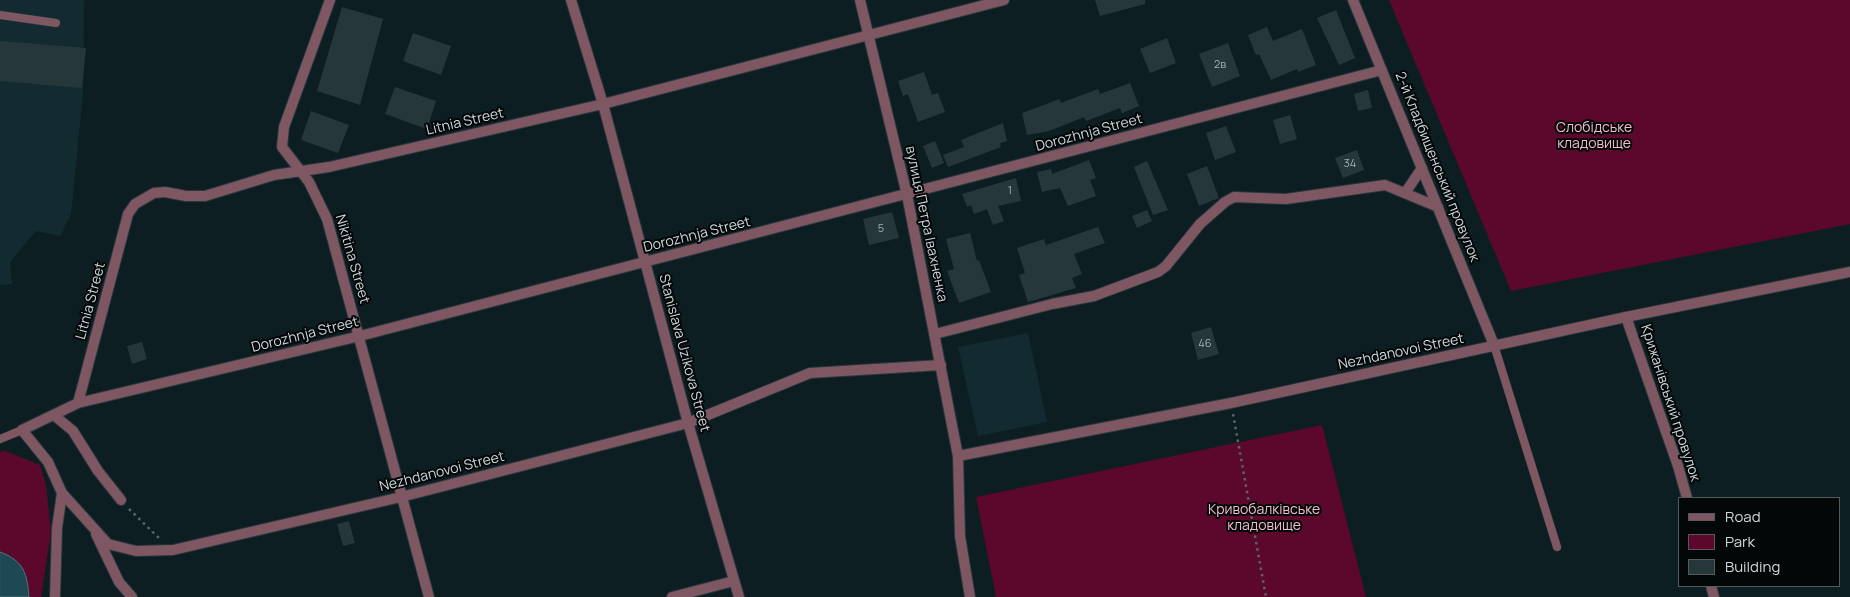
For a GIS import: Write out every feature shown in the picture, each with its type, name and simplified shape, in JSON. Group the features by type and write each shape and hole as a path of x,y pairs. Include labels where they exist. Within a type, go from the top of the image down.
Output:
{"street":[{"name":"Nikitina Street","path":"330,0 281,139 286,154 301,171 316,193 327,219 429,597"},
{"name":"Stanislava Uzikova Street","path":"570,0 603,104 688,423 739,597"},
{"name":"вулиця Петра Івахненка","path":"860,0 908,195 942,365 958,456 960,536 970,597"},
{"name":"Litnia Street","path":"78,404 128,214 135,204 154,193 165,192 186,196 205,196 274,175 329,167 603,104 1004,0"},
{"name":"2-й Кладбищенський провулок","path":"1352,0 1494,345"},
{"name":"Dorozhnja Street","path":"22,430 78,404 360,336 908,195 1382,70"},
{"path":"1405,193 1422,168"},
{"path":"935,334 1052,304 1094,296 1158,272 1166,266 1200,224 1234,196 1286,199 1385,185 1438,206"},
{"name":"Nezhdanovoi Street","path":"958,456 1231,403 1626,317 1850,272"},
{"name":"Крижанівський провулок","path":"1626,317 1678,466 1686,497"},
{"name":"Nezhdanovoi Street","path":"22,430 48,462 62,493 108,544 136,551 173,550 401,497 688,423 810,373 942,365"},
{"path":"55,416 73,431 98,471 121,500"},
{"path":"55,597 57,528 62,493"},
{"path":"93,529 119,582 132,597"},
{"path":"672,597 734,581"}],"lane":[{"path":"0,15 56,23"},
{"path":"1494,345 1557,547"},
{"path":"0,439 22,430"}],"path":[{"path":"1231,403 1266,597"},
{"path":"121,500 143,525 173,550"}],"shaded area":[{"path":"0,0 84,0 83,93 71,214 60,236 36,231 10,262 12,284 0,285"},
{"path":"1028,333 1047,422 978,436 958,347"},
{"path":"0,552 14,559 23,569 29,597 0,597"}],"green space":[{"name":"Слобідське кладовище","path":"1389,0 1850,0 1850,224 1511,291"},
{"name":"Кривобалківське кладовище","path":"1322,425 1366,597 996,597 976,497"},
{"path":"3,450 40,465 46,485 51,532 41,597 0,597 0,453"}],"building":[{"path":"1095,0 1145,0 1145,4 1100,16"},
{"path":"342,7 383,19 360,105 317,91"},
{"path":"1336,10 1355,58 1339,65 1317,18"},
{"path":"1267,27 1273,41 1302,29 1316,65 1298,72 1297,69 1271,80 1259,54 1256,55 1248,35"},
{"path":"413,33 451,46 441,75 403,61"},
{"path":"1167,38 1176,63 1150,73 1140,49"},
{"path":"0,41 86,48 82,88 0,81"},
{"path":"1228,43 1240,76 1212,87 1199,54"},
{"path":"924,72 932,95 938,93 945,112 918,122 908,94 903,96 898,81"},
{"path":"1130,83 1139,106 1122,113 1120,108 1086,121 1084,117 1049,131 1027,135 1022,113 1060,99 1061,103 1098,89 1100,94"},
{"path":"395,87 436,101 427,129 385,114"},
{"path":"1368,90 1372,108 1358,111 1354,94"},
{"path":"311,111 349,125 338,153 301,140"},
{"path":"1290,115 1297,139 1280,144 1273,120"},
{"path":"1003,123 1007,141 1000,143 1001,147 948,167 943,155 964,147 961,140"},
{"path":"1226,126 1236,152 1215,160 1206,133"},
{"path":"935,141 944,163 932,168 923,146"},
{"path":"1357,150 1364,170 1343,178 1335,158"},
{"path":"1089,160 1096,178 1090,180 1096,196 1068,206 1060,188 1042,192 1037,172 1051,169 1052,174"},
{"path":"1147,161 1168,210 1153,215 1134,167"},
{"path":"1207,166 1219,198 1199,206 1187,174"},
{"path":"1016,178 1021,201 998,206 1004,221 993,225 987,209 974,214 971,205 967,207 962,194"},
{"path":"1147,210 1152,221 1137,228 1132,216"},
{"path":"892,212 899,238 869,245 863,219"},
{"path":"1098,227 1105,243 1074,254 1082,274 1072,278 1076,288 1028,302 1019,275 1025,273 1017,248 1044,239 1046,245"},
{"path":"970,233 977,261 979,260 991,292 959,303 947,271 954,269 946,239"},
{"path":"1211,327 1219,354 1198,360 1191,333"},
{"path":"142,342 147,359 132,364 127,346"},
{"path":"349,521 355,543 343,546 337,524"}]}
